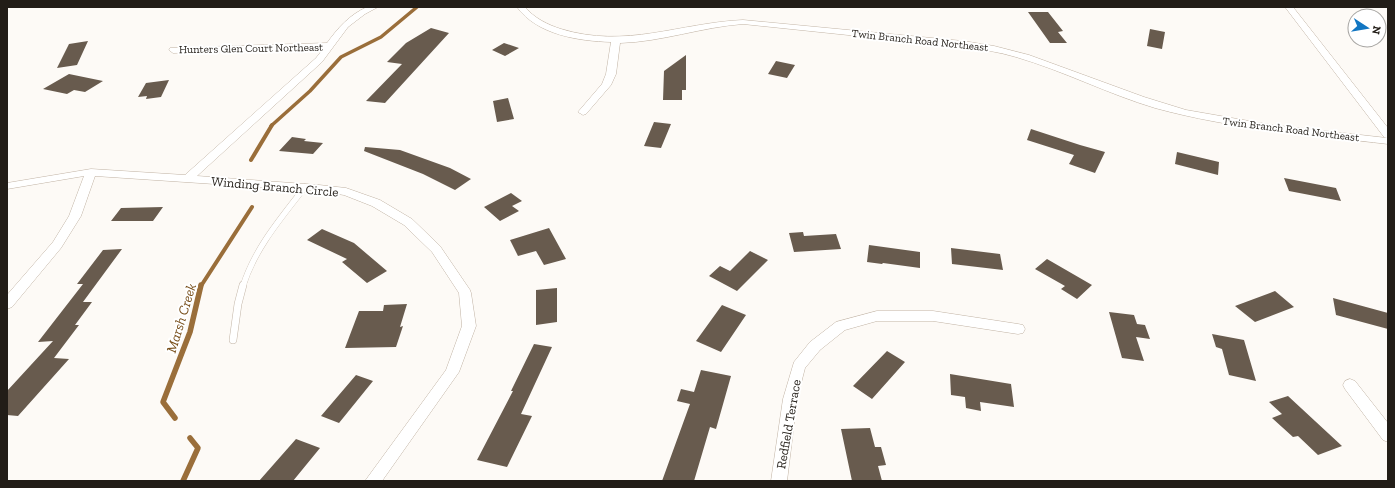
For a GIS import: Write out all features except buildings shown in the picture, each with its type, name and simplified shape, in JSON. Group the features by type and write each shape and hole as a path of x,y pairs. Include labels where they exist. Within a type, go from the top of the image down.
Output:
{"street":[{"name":"Winding Branch Circle","path":"187,179 320,60 344,25 362,12 374,7"},
{"name":"Twin Branch Road Northeast","path":"521,7 530,17 548,27 579,36 616,40 649,38 710,25 743,22 963,44 1025,56 1122,94 1196,115 1264,127 1388,141"},
{"path":"1289,7 1388,135"},
{"path":"583,112 606,86 611,74 616,40"},
{"name":"Hunters Glen Court Northeast","path":"173,50 330,46"},
{"name":"Winding Branch Circle","path":"7,186 91,172 305,187 346,192 376,203 408,222 436,249 465,293 469,326 452,372 373,481"},
{"path":"7,304 57,245 75,216 91,172"},
{"name":"Redfield Terrace","path":"779,481 790,399 798,366 815,346 841,326 877,316 933,316 1018,329"},
{"path":"1350,385 1388,435"}],"lane":[{"path":"233,340 241,292 251,266 275,225 305,187"}],"waterway":[{"name":"Marsh Creek","path":"272,125 310,91 341,57 381,37 417,7"},
{"name":"Marsh Creek","path":"251,160 272,125"},
{"name":"Marsh Creek","path":"201,286 252,207"},
{"name":"Marsh Creek","path":"175,418 163,402 190,332 201,285"},
{"name":"Marsh Creek","path":"183,481 198,448 190,438"}]}
